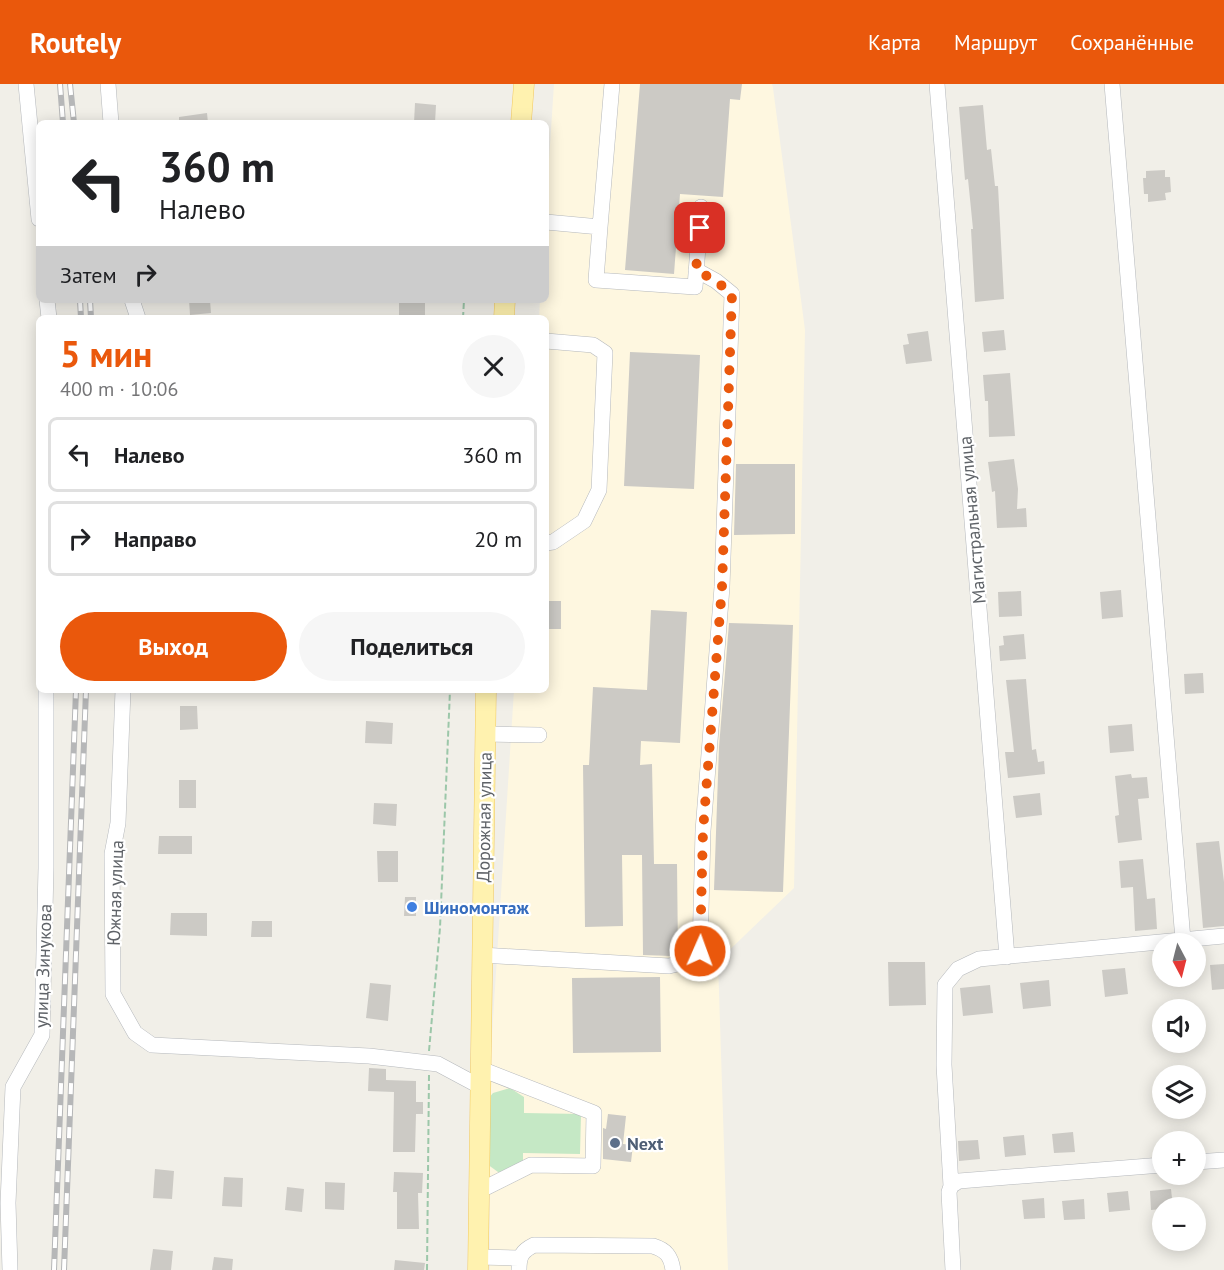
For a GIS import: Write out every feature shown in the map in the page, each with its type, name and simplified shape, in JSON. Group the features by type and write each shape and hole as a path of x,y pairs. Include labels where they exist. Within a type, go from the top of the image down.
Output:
{"main road":[{"path":"521,120 524,84"},
{"name":"Дорожная улица","path":"478,1263 486,693"}],"street":[{"path":"26,84 36,188"},
{"path":"108,84 111,120"},
{"path":"612,84 596,280 695,287 701,207"},
{"name":"Магистральная улица","path":"937,84 1007,957"},
{"path":"1112,84 1182,933"},
{"path":"549,222 600,226"},
{"path":"482,955 669,966 686,962 700,951 703,831 722,587 732,294 716,281 696,270"},
{"path":"549,341 593,345 605,354 598,490 584,521 549,543"},
{"name":"улица Зинукова","path":"10,1270 8,1203 13,1087 42,1035 46,868 46,693"},
{"name":"Южная улица","path":"123,693 118,823 112,854 113,994 135,1033 152,1045 369,1056 429,1063"},
{"path":"486,734 539,735"},
{"path":"1206,938 1224,936"},
{"path":"953,1270 944,1065 945,985 958,969 979,959 1152,943"},
{"path":"429,1063 594,1113 593,1166 531,1165 479,1191"},
{"path":"1206,1161 1224,1160"},
{"path":"951,1186 959,1181 1152,1166"},
{"path":"478,1263 519,1264 524,1250 534,1245 653,1246 663,1249 671,1258 673,1270"}],"path":[{"path":"482,303 501,306"},
{"path":"427,1270 429,1063 440,928 450,693"}],"shaded area":[{"path":"554,84 772,84 805,330 794,888 718,961 728,1270 490,1270 489,1082 514,693 549,693 549,315 539,315 540,303 549,303 549,160"}],"green space":[{"path":"510,1088 524,1097 524,1113 581,1114 580,1154 523,1153 523,1163 505,1173 498,1172 487,1164 488,1099 493,1093"}],"building":[{"path":"640,84 742,84 740,100 730,99 723,197 680,194 674,274 625,270"},
{"path":"415,103 436,105 435,120 414,120"},
{"path":"983,105 987,150 991,149 995,186 998,186 1004,299 975,302 971,229 973,229 968,179 965,180 959,107"},
{"path":"207,113 208,120 179,120 179,117"},
{"path":"1165,170 1165,177 1170,177 1171,192 1165,193 1166,200 1148,202 1148,194 1144,194 1143,178 1146,178 1146,171"},
{"path":"189,303 210,303 211,313 190,315"},
{"path":"399,303 425,303 425,315 399,315"},
{"path":"1004,330 1006,350 984,352 982,332"},
{"path":"928,331 932,361 906,364 903,345 909,344 907,334"},
{"path":"630,352 700,355 694,489 624,486"},
{"path":"1010,373 1015,436 989,437 988,401 985,401 983,375"},
{"path":"1014,459 1018,489 1017,509 1026,508 1027,527 997,528 995,491 992,492 988,462"},
{"path":"736,464 795,464 795,534 734,535"},
{"path":"1121,590 1123,617 1102,619 1100,592"},
{"path":"1021,591 1022,616 999,617 998,592"},
{"path":"549,601 561,601 561,629 549,629"},
{"path":"651,610 687,612 680,743 641,741 640,765 652,764 654,864 677,864 678,954 671,956 643,955 642,855 622,855 623,926 585,927 583,765 589,765 593,687 647,690"},
{"path":"729,623 793,625 783,892 714,890 719,747"},
{"path":"1024,634 1026,659 1000,661 999,646 1004,645 1003,636"},
{"path":"1203,673 1204,693 1185,694 1184,674"},
{"path":"1026,679 1032,750 1036,749 1038,762 1044,761 1045,774 1008,778 1005,752 1014,752 1006,680"},
{"path":"180,706 197,706 198,729 180,730"},
{"path":"366,721 393,723 392,744 365,743"},
{"path":"1132,724 1134,751 1110,753 1108,726"},
{"path":"1131,774 1132,778 1147,777 1149,798 1138,799 1142,840 1118,843 1115,816 1119,815 1115,776"},
{"path":"179,780 196,780 196,808 179,808"},
{"path":"1040,793 1042,815 1016,818 1013,796"},
{"path":"374,803 397,804 396,826 373,824"},
{"path":"159,836 192,836 192,854 158,854"},
{"path":"1219,841 1224,882 1224,926 1203,928 1196,843"},
{"path":"377,851 398,851 398,882 378,882"},
{"path":"1143,859 1147,899 1155,898 1157,929 1135,931 1133,887 1121,888 1119,861"},
{"path":"405,897 416,897 416,916 404,916"},
{"path":"171,913 207,913 207,936 170,935"},
{"path":"252,921 272,921 272,937 251,937"},
{"path":"888,962 925,962 926,1005 889,1006"},
{"path":"1224,964 1224,989 1212,990 1210,965"},
{"path":"1125,968 1128,994 1105,997 1102,970"},
{"path":"660,977 661,1052 573,1053 572,978"},
{"path":"1049,980 1051,1006 1023,1009 1020,983"},
{"path":"370,983 391,985 388,1021 366,1018"},
{"path":"990,985 993,1013 963,1016 960,988"},
{"path":"369,1068 386,1069 386,1080 416,1081 416,1102 423,1102 423,1114 416,1114 415,1152 393,1152 394,1092 368,1091"},
{"path":"608,1114 626,1116 623,1144 633,1145 631,1162 603,1159 603,1128 606,1129"},
{"path":"1073,1132 1075,1152 1054,1153 1052,1134"},
{"path":"1024,1135 1026,1155 1005,1157 1003,1137"},
{"path":"978,1140 980,1159 959,1161 958,1141"},
{"path":"155,1169 174,1171 172,1199 153,1198"},
{"path":"394,1172 423,1173 422,1193 418,1193 419,1229 397,1229 397,1192 393,1192"},
{"path":"224,1177 243,1178 242,1207 222,1206"},
{"path":"325,1182 345,1183 344,1210 325,1209"},
{"path":"287,1187 304,1189 302,1212 285,1210"},
{"path":"1171,1189 1172,1197 1152,1197 1151,1210 1150,1191"},
{"path":"1128,1191 1130,1210 1109,1212 1107,1193"},
{"path":"1044,1198 1045,1218 1024,1219 1022,1200"},
{"path":"1084,1199 1085,1219 1064,1220 1062,1201"},
{"path":"153,1249 173,1251 171,1270 150,1270"},
{"path":"214,1257 233,1259 232,1270 212,1270"},
{"path":"395,1260 425,1263 424,1270 394,1270"}],"railway":[{"path":"60,84 63,120"},
{"path":"70,84 74,120"},
{"path":"80,303 81,315"},
{"path":"90,303 91,315"},
{"path":"54,1270 76,693"},
{"path":"64,1270 86,693"}],"place":[{"name":"Шиномонтаж","path":"412,907"},
{"name":"Next","path":"615,1143"}],"route":[{"path":"700,228 696,270 716,281 732,294 722,587 703,831 700,951"}]}
